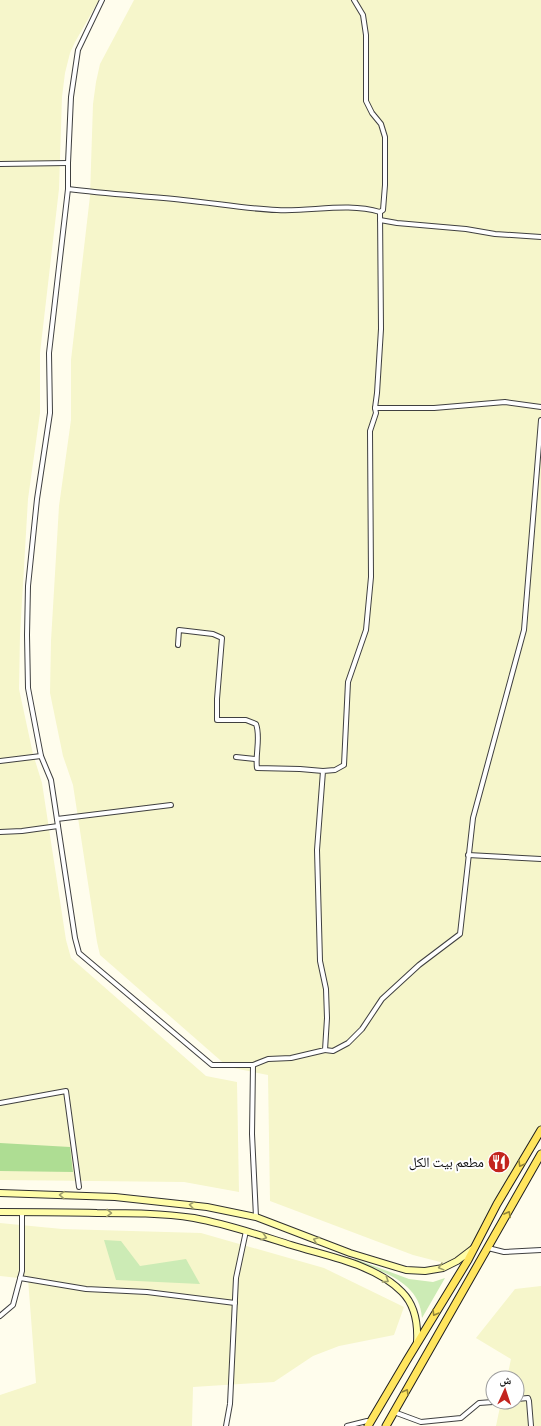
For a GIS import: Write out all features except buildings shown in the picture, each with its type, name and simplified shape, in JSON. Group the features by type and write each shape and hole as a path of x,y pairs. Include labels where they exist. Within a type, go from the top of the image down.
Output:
{"main road":[{"path":"369,1425 474,1248 497,1204 541,1130"},
{"path":"386,1426 541,1154"},
{"path":"0,1192 115,1197 207,1207 256,1217 350,1253 406,1270 426,1271 443,1268 457,1261 474,1248"},
{"path":"0,1212 142,1213 194,1218 246,1231 348,1262 371,1271 389,1281 402,1292 415,1312 418,1330 417,1342"},
{"path":"348,1262 350,1253"}],"street":[{"path":"102,0 78,50 71,97 68,189 49,353 50,413 37,499 28,586 28,688 41,756 51,780 75,938 79,953 212,1065 253,1065 268,1060 291,1058 325,1050 333,1051 348,1043 362,1028 382,999 419,965 460,934 473,818 524,630 541,420"},
{"path":"178,645 179,630 213,634 222,638 217,699 217,720 246,720 256,724 258,731 256,760 257,768 264,770 300,769 323,771 336,770 344,765 348,682 366,630 371,577 370,431 373,418 376,413 375,408 381,329 380,212 382,210 385,185 385,137 381,124 372,114 366,102 366,36 363,14 354,0"},
{"path":"0,164 68,163"},
{"path":"68,189 270,210 341,208 368,209 380,212"},
{"path":"380,220 541,238"},
{"path":"375,408 434,408 505,402 541,407"},
{"path":"535,490 541,490"},
{"path":"0,761 41,756"},
{"path":"236,757 256,760"},
{"path":"323,771 317,850 320,961 326,989 327,1018 325,1050"},
{"path":"57,819 170,805"},
{"path":"0,832 22,831 58,826"},
{"path":"468,855 541,859"},
{"path":"253,1065 252,1134 256,1217"},
{"path":"0,1103 66,1091 79,1187"},
{"path":"0,1316 13,1305 22,1271 22,1212"},
{"path":"226,1426 230,1404 236,1278 246,1231"},
{"path":"488,1248 504,1252 541,1250"},
{"path":"20,1278 86,1289 147,1292 235,1304"},
{"path":"525,1398 528,1398 529,1401 531,1426"},
{"path":"394,1412 421,1422 461,1418 479,1403 485,1403"},
{"path":"347,1426 367,1421 369,1425"}],"green space":[{"path":"0,0 99,0 70,53 65,73 62,97 59,189 40,353 40,413 28,499 20,635 19,689 33,754 42,783 66,940 71,958 206,1076 237,1082 239,1192 184,1182 0,1180"},
{"path":"134,0 541,0 541,1138 469,1254 448,1264 413,1255 270,1201 268,1075 228,1067 100,955 73,785 63,756 50,693 51,641 59,506 71,420 71,360 90,196 93,104 100,64"},
{"path":"0,1143 70,1147 73,1172 0,1171"},
{"path":"0,1223 62,1229 201,1233 324,1268 404,1307 394,1335 339,1346 313,1356 274,1382 193,1387 192,1426 0,1426 0,1395 36,1383 28,1279 0,1276"},
{"path":"104,1240 121,1241 140,1266 186,1259 200,1284 116,1280"},
{"path":"355,1259 409,1279 433,1282 445,1278 422,1318 420,1306 415,1295 407,1287 388,1274 355,1261"},
{"path":"541,1286 541,1426 496,1426 499,1410 525,1410 525,1370 509,1370 511,1359 476,1338 515,1289"}],"place":[{"name":"مطعم بيت الكل","path":"499,1162"}]}
